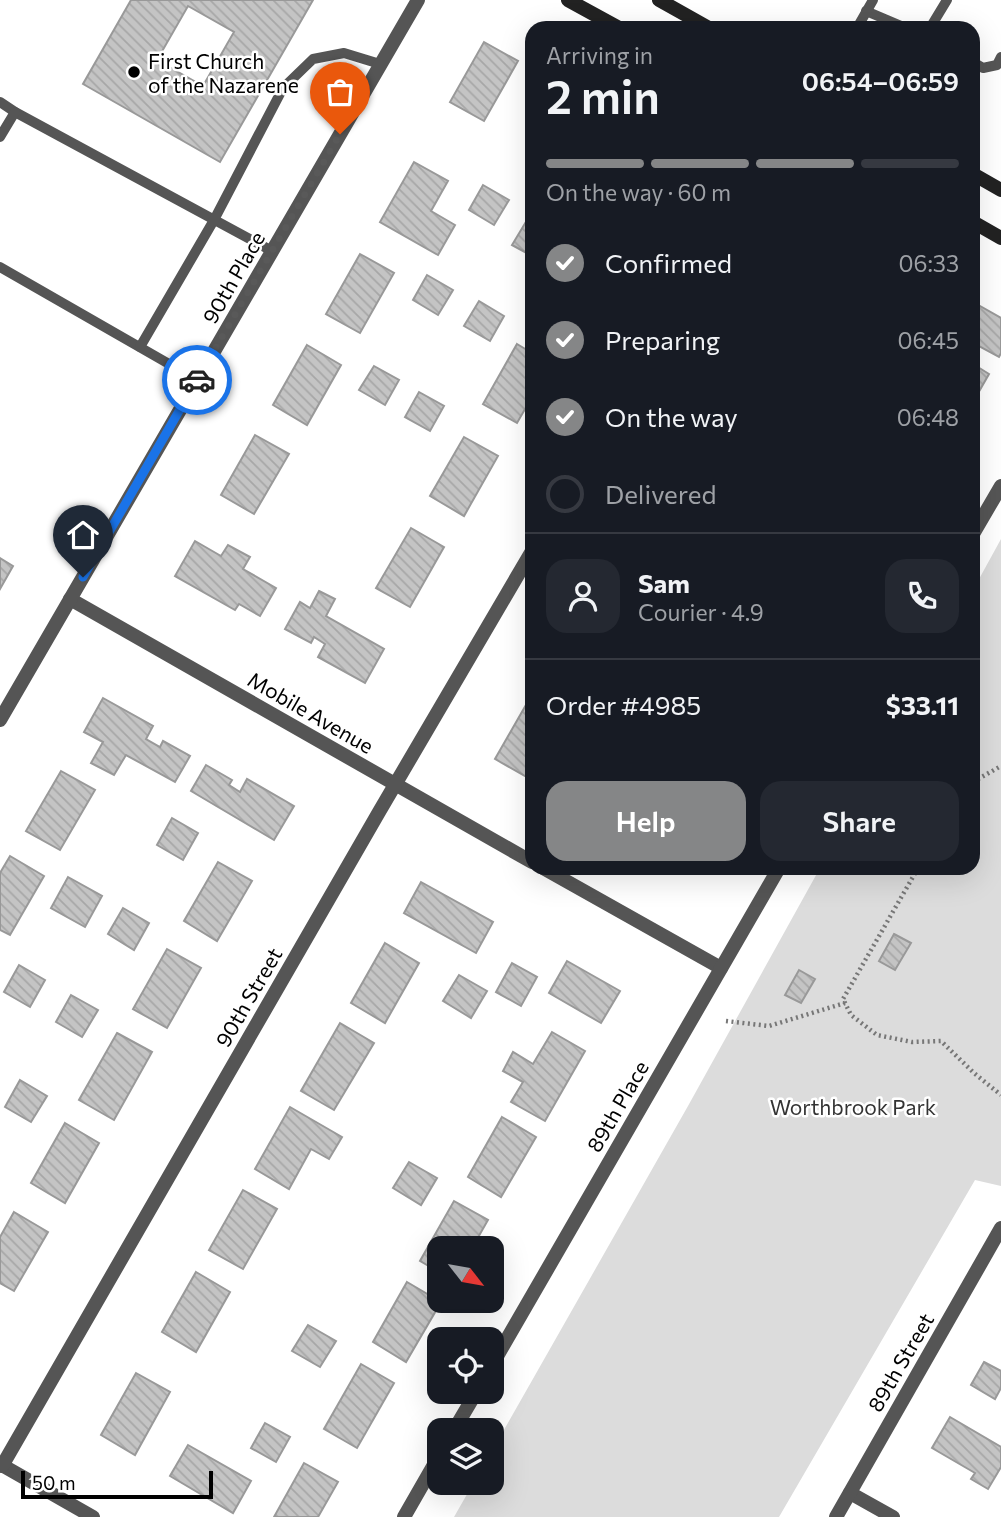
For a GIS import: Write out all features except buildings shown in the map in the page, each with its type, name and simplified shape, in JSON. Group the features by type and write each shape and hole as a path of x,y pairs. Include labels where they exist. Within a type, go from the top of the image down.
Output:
{"main road":[{"path":"568,0 606,21"},
{"path":"659,0 696,21"},
{"path":"980,178 1001,190"},
{"path":"980,226 1001,237"}],"street":[{"name":"90th Place","path":"0,720 418,0"},
{"path":"980,522 1001,486"},
{"name":"90th Street","path":"1,1465 525,563"},
{"name":"Mobile Avenue","path":"70,599 525,858"},
{"path":"556,875 721,968"},
{"name":"89th Place","path":"504,1344 775,875"},
{"name":"89th Street","path":"836,1517 1001,1228"},
{"path":"1,1465 93,1517"},
{"path":"404,1517 427,1477"},
{"path":"850,1493 893,1517"}],"lane":[{"path":"861,21 873,0"},
{"path":"934,21 947,0"},
{"path":"866,11 890,21"},
{"path":"139,347 214,220 282,88 313,59 344,53 380,64"},
{"path":"980,66 997,65 1001,57"},
{"path":"0,102 272,251"},
{"path":"0,136 15,112"},
{"path":"0,268 197,380"}],"path":[{"path":"980,778 1001,766"},
{"path":"914,875 843,999 851,1015 877,1035 912,1042 941,1041 1001,1095"},
{"path":"726,1021 769,1026 845,1003"}],"green space":[{"name":"Worthbrook Park","path":"1001,539 1001,1186 975,1180 779,1517 454,1517 467,1495 504,1495 504,1430 816,875 980,875 980,577"}],"way so far":[{"path":"197,380 340,134"}],"place":[{"name":"First Church of the Nazarene","path":"134,72"}],"route":[{"path":"83,577 197,380"}]}
